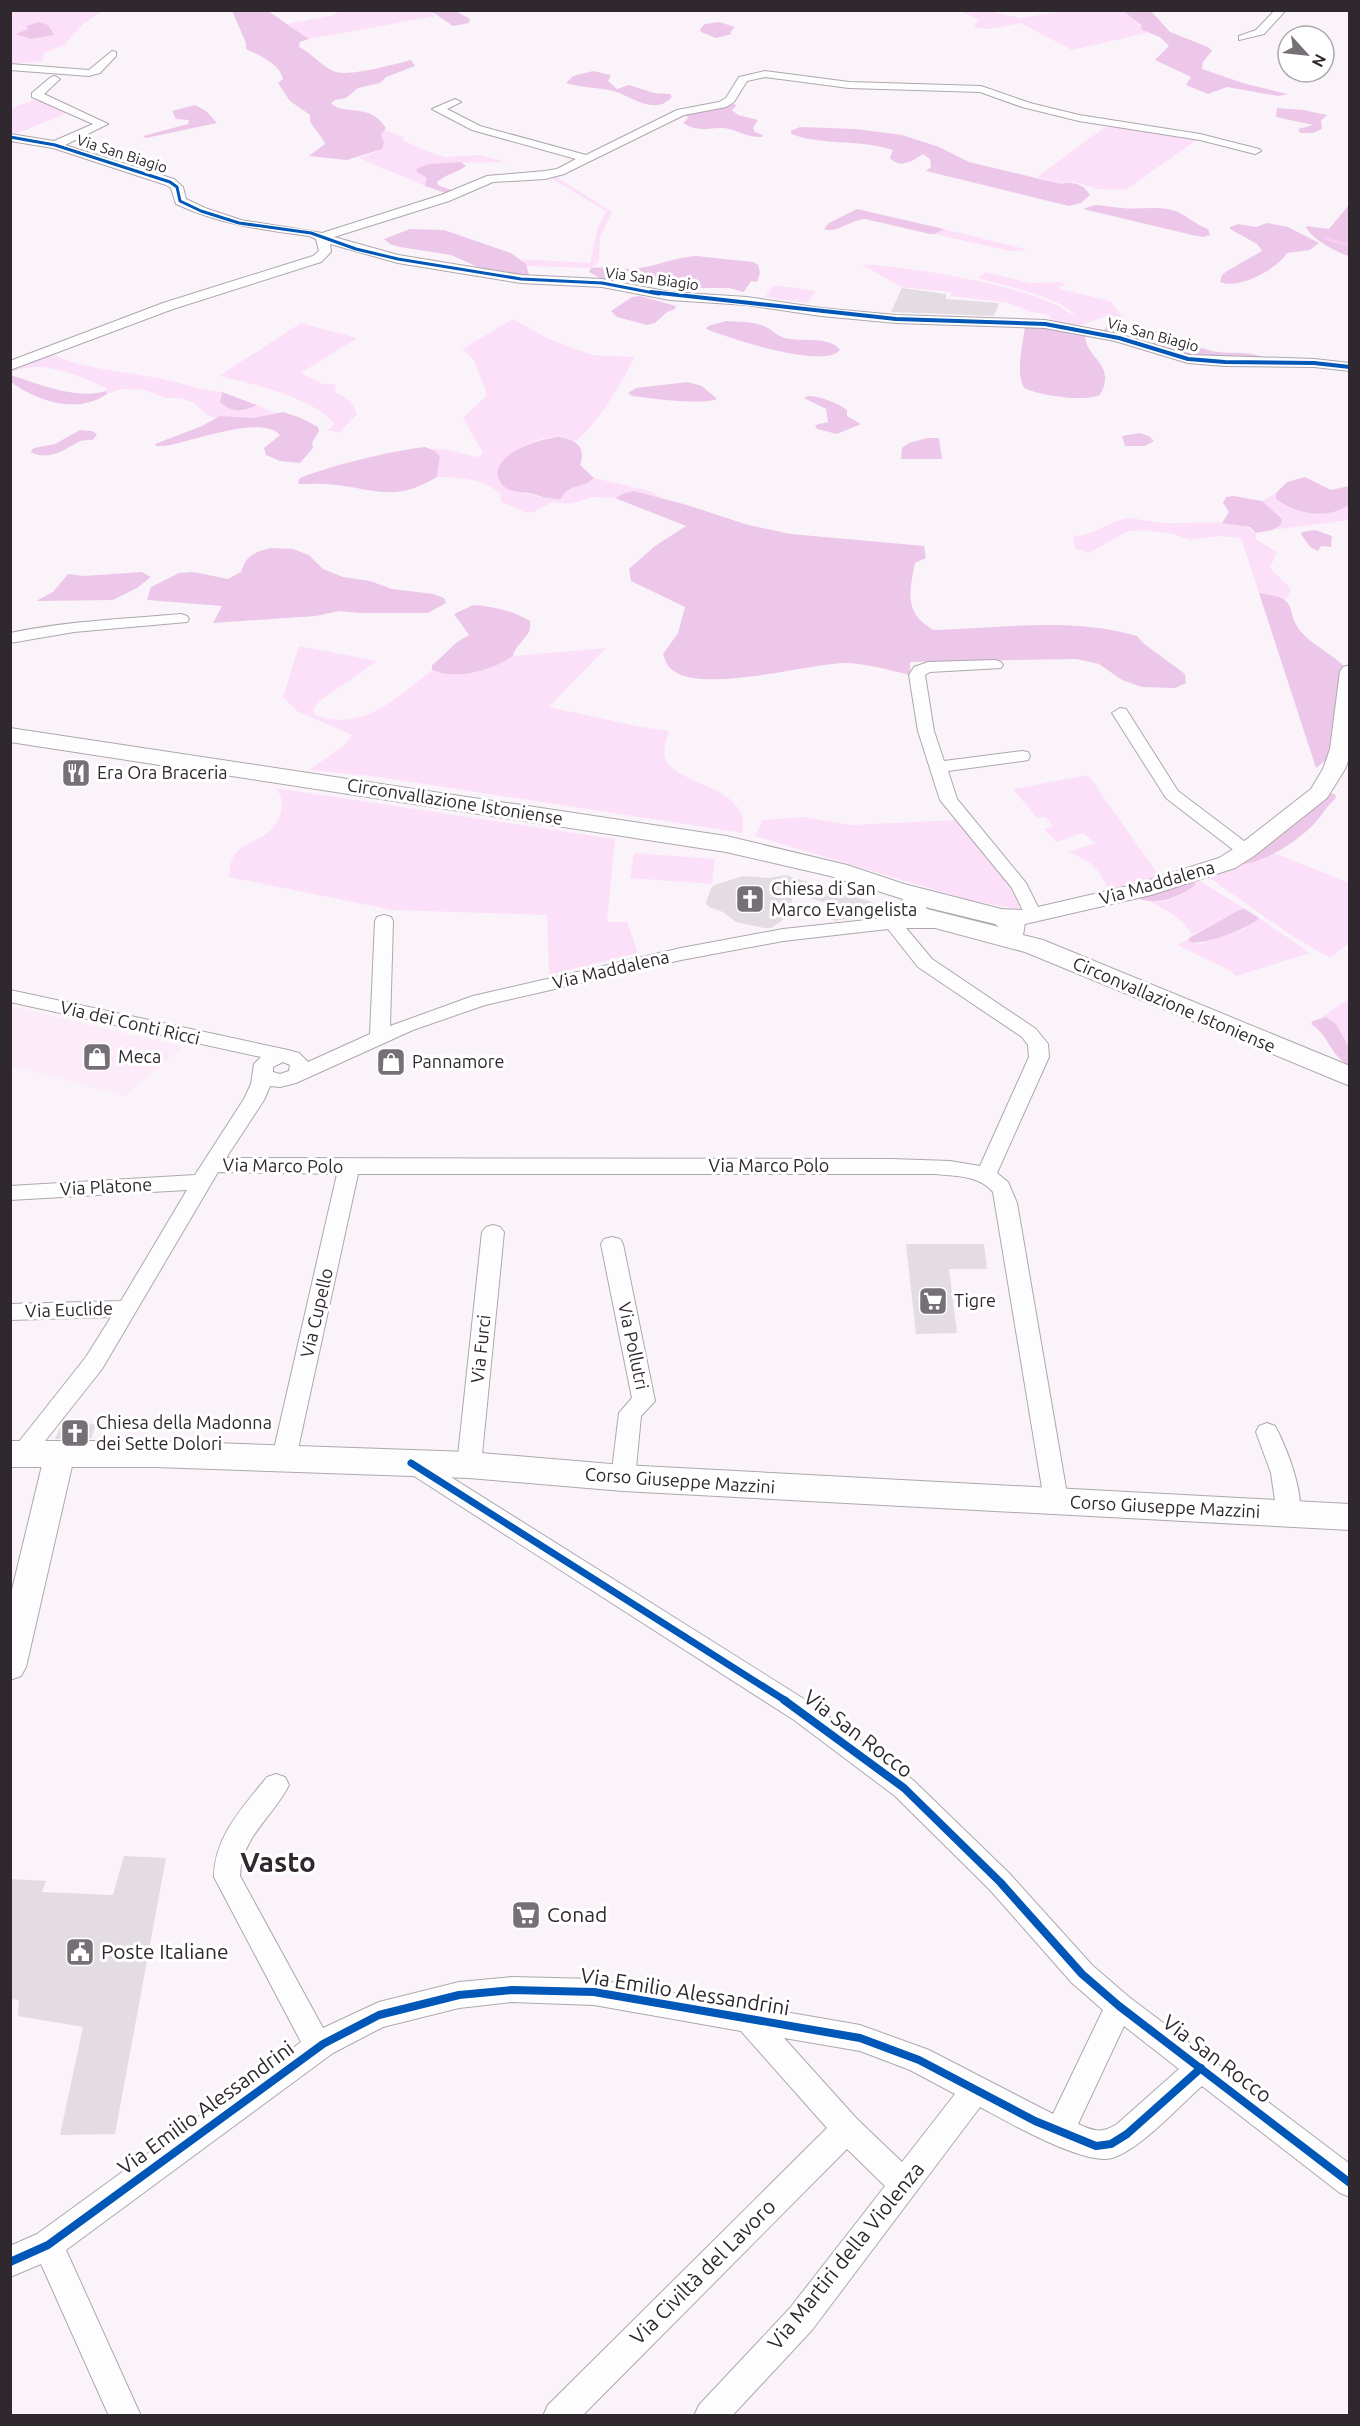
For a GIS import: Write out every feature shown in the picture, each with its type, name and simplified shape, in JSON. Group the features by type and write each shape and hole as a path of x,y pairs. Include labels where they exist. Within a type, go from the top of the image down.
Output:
{"main road":[{"name":"Circonvallazione Istoniense","path":"10,735 726,844 838,870 908,908"},
{"path":"908,908 1013,923"},
{"path":"908,908 918,915 958,926 1013,923"},
{"name":"Circonvallazione Istoniense","path":"1013,923 1034,946 1350,1077"},
{"name":"Corso Giuseppe Mazzini","path":"16,1454 284,1458 469,1465 623,1478 1350,1517"}],"street":[{"path":"1243,38 1260,32 1281,10"},
{"path":"10,66 89,73 96,71 112,54"},
{"path":"10,366 168,306 317,259 325,252 322,237 446,198 491,179 560,172 584,158 681,112 722,105 737,92 743,79 765,74 849,85 981,89 1026,105 1079,118 1200,137 1255,151"},
{"path":"55,79 36,94 102,124 55,144"},
{"path":"455,102 438,109 476,128 584,158"},
{"name":"Via San Biagio","path":"10,137 55,144 170,182 177,187 180,201 201,211 239,223 298,231 398,259 521,279 602,283 670,296 747,301 822,312 897,319 1045,324 1119,338 1188,359 1216,362 1314,363 1350,367"},
{"path":"10,638 85,626 181,619"},
{"path":"995,665 928,667 920,670 917,675 926,731 949,800 1020,887 1013,923"},
{"name":"Via Maddalena","path":"1013,923 1191,876 1227,863 1246,851 1319,793 1334,769 1341,749 1350,671"},
{"path":"1120,713 1172,794 1246,851"},
{"path":"937,767 1022,756"},
{"path":"908,908 924,963 1022,1028 1038,1044 1039,1057 986,1175 994,1178 998,1183 1004,1198 1056,1500"},
{"name":"Via Maddalena","path":"255,1100 291,1068 330,1061 380,1037 480,1000 674,956 908,908"},
{"path":"380,1037 384,921"},
{"name":"Via dei Conti Ricci","path":"10,996 249,1049 291,1068"},
{"path":"249,1049 263,1073 272,1080 291,1068"},
{"path":"16,1454 94,1363 207,1173 255,1100 263,1073"},
{"name":"Via Marco Polo","path":"207,1173 349,1167 891,1166 959,1170 986,1175"},
{"name":"Via Cupello","path":"284,1458 349,1167"},
{"name":"Via Platone","path":"10,1193 207,1173"},
{"name":"Via Furci","path":"469,1465 493,1232"},
{"name":"Via Pollutri","path":"612,1244 644,1401 630,1413 623,1478"},
{"name":"Via Euclide","path":"10,1312 128,1308"},
{"path":"1267,1432 1283,1473 1289,1514"},
{"path":"11,1659 60,1453"},
{"name":"Via San Rocco","path":"411,1463 803,1712 847,1744 904,1788 976,1858 1082,1974 1119,2006 1350,2183"},
{"path":"276,1785 235,1841 225,1867 227,1877 318,2046"},
{"name":"Via Emilio Alessandrini","path":"10,2262 48,2246 318,2046 377,2016 441,1997 504,1989 552,1988 594,1992 860,2038 919,2060 975,2091 1059,2132 1096,2146 1111,2144 1127,2134 1201,2068"},
{"path":"1059,2132 1119,2006"},
{"path":"748,2018 847,2129 905,2185"},
{"name":"Via Martiri della Violenza","path":"710,2415 801,2319 975,2091"},
{"name":"Via Civiltà del Lavoro","path":"559,2415 847,2129"},
{"path":"48,2246 125,2415"}],"shaded area":[{"path":"1122,10 1151,11 1170,32 1208,47 1212,51 1203,62 1202,69 1246,84 1288,94 1278,96 1227,87 1208,94 1186,85 1191,77 1155,60 1169,46 1160,37 1142,30 1141,25"},
{"path":"11,11 103,11 84,23 64,45 44,53 43,61 11,64"},
{"path":"232,11 268,11 309,39 300,42 299,47 333,71 340,73 359,72 411,60 415,66 386,77 380,83 358,88 346,98 331,103 343,109 365,112 379,120 386,128 381,135 384,142 382,149 347,160 309,156 325,144 324,141 310,122 310,115 290,101 278,83 283,79 278,69 246,49 246,43"},
{"path":"339,11 425,11 436,16 309,39 288,24 334,15"},
{"path":"422,11 456,11 470,19 469,23 453,26 434,13"},
{"path":"961,11 989,11 1021,18 1063,11 1122,11 1147,33 1072,50 1020,23 989,29 973,28 979,20"},
{"path":"39,22 48,25 54,35 31,39 16,34 28,29 26,26"},
{"path":"719,22 735,27 730,32 732,34 716,38 701,32 700,29 705,24"},
{"path":"593,71 611,75 608,81 617,89 629,85 654,93 670,94 672,97 665,103 650,105 613,91 566,83 573,76"},
{"path":"38,98 70,112 11,136 10,109"},
{"path":"729,103 737,105 732,110 738,115 758,120 753,128 755,132 763,135 762,137 749,136 723,128 690,127 683,123 688,118 685,114"},
{"path":"195,105 206,111 217,123 146,138 143,136 188,124 189,120 176,119 172,111"},
{"path":"1277,108 1327,115 1321,121 1322,129 1313,133 1300,133 1298,129 1313,125 1276,117"},
{"path":"1108,125 1200,138 1125,190 1098,189 1074,182 1061,184 1037,177"},
{"path":"800,127 856,129 902,135 939,147 969,162 1061,184 1078,184 1090,195 1081,203 1069,206 926,171 931,167 930,159 923,154 911,161 898,163 890,158 893,150 803,138 791,134 791,131"},
{"path":"385,130 404,137 403,140 423,150 445,157 479,155 506,162 439,163 417,172 427,178 425,186 359,158 382,149 381,135"},
{"path":"589,160 558,178 612,212 600,238 599,261 591,268 526,266 521,259 590,263 597,230 606,211 549,177"},
{"path":"461,162 466,166 437,182 438,185 456,192 451,195 425,186 427,178 416,169 429,164"},
{"path":"1095,205 1169,209 1208,229 1210,235 1203,237 1192,235 1083,209"},
{"path":"1348,206 1350,207 1349,256 1318,240 1306,226 1329,229"},
{"path":"857,209 944,229 930,234 865,219 833,230 824,229 829,223"},
{"path":"1267,223 1288,227 1319,243 1310,250 1287,253 1275,265 1247,281 1228,284 1220,282 1222,275 1227,271 1262,251 1257,244 1230,227 1238,224 1256,227"},
{"path":"410,229 444,230 511,253 526,264 529,275 526,277 482,269 451,255 400,247 384,239"},
{"path":"944,229 1029,250 1009,251 935,234"},
{"path":"696,256 753,262 758,265 760,273 757,282 751,281 744,292 729,288 701,288 694,282 667,279 652,284 638,277 603,280 589,272 591,268 634,269"},
{"path":"861,264 941,274 1006,288 1035,296 1076,318 1071,311 1048,299 978,278 985,272 1030,283 1062,282 1065,286 1059,286 1060,289 1110,301 1124,318 1104,317 1079,326 1053,323 1048,315 1031,312 1009,303 951,296 951,292 901,287"},
{"path":"774,285 816,291 807,303 765,297"},
{"path":"640,296 676,306 655,323 647,325 617,317 611,311 632,297"},
{"path":"513,319 549,339 592,355 634,357 609,402 584,434 576,441 563,437 549,438 519,449 504,463 499,481 511,490 561,499 565,490 590,482 594,478 650,491 662,498 634,492 615,498 592,497 571,504 552,502 536,511 526,513 501,502 500,493 485,484 437,477 439,463 430,449 443,449 480,457 483,453 463,418 487,395 474,360 462,349"},
{"path":"726,321 759,324 785,338 824,341 840,350 831,355 797,355 754,345 706,329 708,326"},
{"path":"301,323 357,338 301,373 323,384 336,384 335,392 346,398 353,406 357,414 339,433 326,430 334,423 310,405 296,398 219,376"},
{"path":"1025,326 1085,331 1089,349 1103,368 1105,375 1100,395 1083,398 1062,397 1024,388 1020,365"},
{"path":"1114,326 1156,331 1206,349 1257,355 1268,361 1182,355 1104,330"},
{"path":"53,354 76,363 222,392 220,398 241,411 257,405 275,413 253,418 215,418 207,415 194,403 180,398 165,398 146,390 121,389 107,394 106,388 60,370 35,367 13,372 11,370"},
{"path":"11,375 70,392 83,394 106,391 107,394 83,404 57,403 21,389 11,382"},
{"path":"688,382 702,386 717,399 699,402 676,401 632,396 628,393 636,388"},
{"path":"222,392 257,405 247,409 233,410 220,402"},
{"path":"808,396 839,405 847,410 847,416 861,424 837,434 817,429 815,425 828,422 826,409 804,398"},
{"path":"283,412 318,427 319,431 312,443 313,448 300,463 280,461 266,455 264,448 280,435 271,429 258,427 225,431 165,446 155,444 202,426 220,416 253,418"},
{"path":"80,430 97,434 93,440 80,441 55,454 37,455 30,452 34,448 55,444"},
{"path":"1140,433 1149,436 1154,441 1145,446 1125,446 1122,436"},
{"path":"558,437 570,440 581,448 580,465 594,478 586,484 572,488 561,499 512,491 502,485 498,477 498,468 510,454 529,444"},
{"path":"927,438 939,438 942,459 901,459 902,448 909,443"},
{"path":"425,447 435,451 440,457 437,477 410,490 387,492 331,484 298,484 300,478 329,468 379,455"},
{"path":"1305,477 1331,490 1349,486 1349,505 1341,510 1322,514 1302,511 1276,499 1276,493 1287,482"},
{"path":"634,491 748,525 791,534 924,546 926,558 915,563 910,593 913,609 918,617 934,630 1062,625 1112,630 1137,636 1185,674 1186,683 1175,688 1142,687 1122,680 1099,664 1076,659 910,662 910,675 846,663 727,679 703,679 683,675 669,667 663,654 678,633 685,607 631,581 629,569 655,546 686,526 615,498"},
{"path":"1276,493 1276,499 1312,512 1331,512 1349,505 1349,520 1272,530 1281,525 1262,501"},
{"path":"1234,496 1262,501 1282,519 1281,525 1272,530 1256,533 1250,527 1222,523 1229,512 1223,503 1226,497"},
{"path":"1131,518 1164,523 1225,523 1247,528 1256,533 1256,539 1277,552 1270,568 1291,589 1286,600 1259,593 1241,538 1219,536 1190,540 1173,534 1145,530 1128,531 1089,553 1075,549 1073,536 1089,533 1116,521"},
{"path":"1315,530 1332,536 1331,547 1321,546 1318,551 1310,547 1301,534"},
{"path":"271,548 293,549 309,555 323,569 343,577 370,581 392,589 433,594 444,598 446,603 428,613 339,611 316,616 213,623 222,606 147,600 151,587 179,573 193,572 228,579 241,572 252,555"},
{"path":"142,572 151,577 137,588 113,600 36,601 53,592 68,574 83,576"},
{"path":"1259,593 1273,595 1287,602 1296,625 1302,633 1343,665 1338,750 1316,768"},
{"path":"473,605 503,610 524,617 530,621 527,635 513,656 495,666 463,674 432,670 432,665 469,635 454,614"},
{"path":"299,646 377,661 321,700 313,709 315,715 332,719 364,716 392,701 432,670 463,674 495,666 513,656 606,648 549,707 669,731 664,751 667,762 673,769 727,797 736,805 742,815 743,833 379,777 309,770 346,744 352,735 297,711 283,697"},
{"path":"1088,775 1160,877 1109,890 1093,866 1068,852 1095,843 1083,833 1057,842 1044,829 1053,826 1045,817 1037,818 1013,789"},
{"path":"275,788 615,839 607,922 627,922 638,953 549,975 547,915 392,910 229,877 231,862 235,854 267,833 276,824 282,805"},
{"path":"1327,792 1336,795 1335,799 1313,825 1296,839 1266,857 1234,865"},
{"path":"804,817 850,825 958,820 989,856 1021,902 1018,909 968,900 755,836 763,820"},
{"path":"634,853 715,859 712,884 630,878"},
{"path":"1274,853 1349,883 1349,943 1330,958 1292,936 1208,877"},
{"path":"1195,878 1245,909 1192,935 1179,919 1149,901 1163,901 1182,894"},
{"path":"1195,878 1195,885 1173,898 1149,901 1132,896"},
{"path":"1245,909 1259,918 1246,927 1224,936 1203,942 1189,941 1189,938 1239,910"},
{"path":"1259,918 1310,953 1236,976 1229,970 1177,945 1189,938 1189,941 1200,944 1242,930"},
{"path":"1349,999 1349,1047 1335,1023 1326,1018 1320,1018"},
{"path":"10,1006 182,1047 125,1096 11,1066"},
{"path":"1326,1017 1336,1024 1349,1047 1349,1065 1337,1056 1322,1034 1311,1024 1313,1021"}],"building":[{"path":"902,288 946,294 946,299 999,303 994,316 891,312"},
{"name":"Chiesa di San Marco Evangelista","path":"785,875 869,901 881,908 870,915 834,921 827,913 827,903 794,894 783,920 771,928 764,928 736,922 706,903 711,888 715,885 743,876 769,878"},
{"name":"Tigre","path":"906,1244 984,1244 987,1269 949,1269 957,1333 916,1334"},
{"name":"Chiesa della Madonna dei Sette Dolori","path":"63,1422 96,1424 91,1439 55,1439"},
{"name":"Poste Italiane","path":"124,1856 166,1858 115,2134 60,2135 83,2027 18,2016 19,2000 10,1999 10,1879 46,1881 42,1892 113,1895"}],"waterway":[{"path":"1325,238 1350,246"}],"cycle path":[{"path":"10,137 55,145 170,182 177,187 180,201 201,211 239,223 311,233 356,249 398,259 521,279 602,283 670,296 747,301 821,312 896,319 1045,324 1119,338 1188,359 1225,362 1314,363 1350,367"},
{"path":"411,1463 803,1712 904,1788 1000,1882 1082,1974 1119,2006 1350,2183"},
{"path":"10,2262 48,2245 288,2067 341,2033 379,2015 459,1995 485,1991 539,1989 594,1992 860,2038 919,2060 1035,2121 1096,2146 1111,2144 1127,2134 1201,2068"}],"place":[{"name":"Era Ora Braceria","path":"76,773"},
{"name":"Chiesa di San Marco Evangelista","path":"750,899"},
{"name":"Meca","path":"97,1057"},
{"name":"Pannamore","path":"391,1062"},
{"name":"Tigre","path":"933,1301"},
{"name":"Chiesa della Madonna dei Sette Dolori","path":"75,1433"},
{"name":"Conad","path":"526,1915"},
{"name":"Poste Italiane","path":"80,1952"}],"district":[{"name":"Vasto","path":"278,1862"}]}
